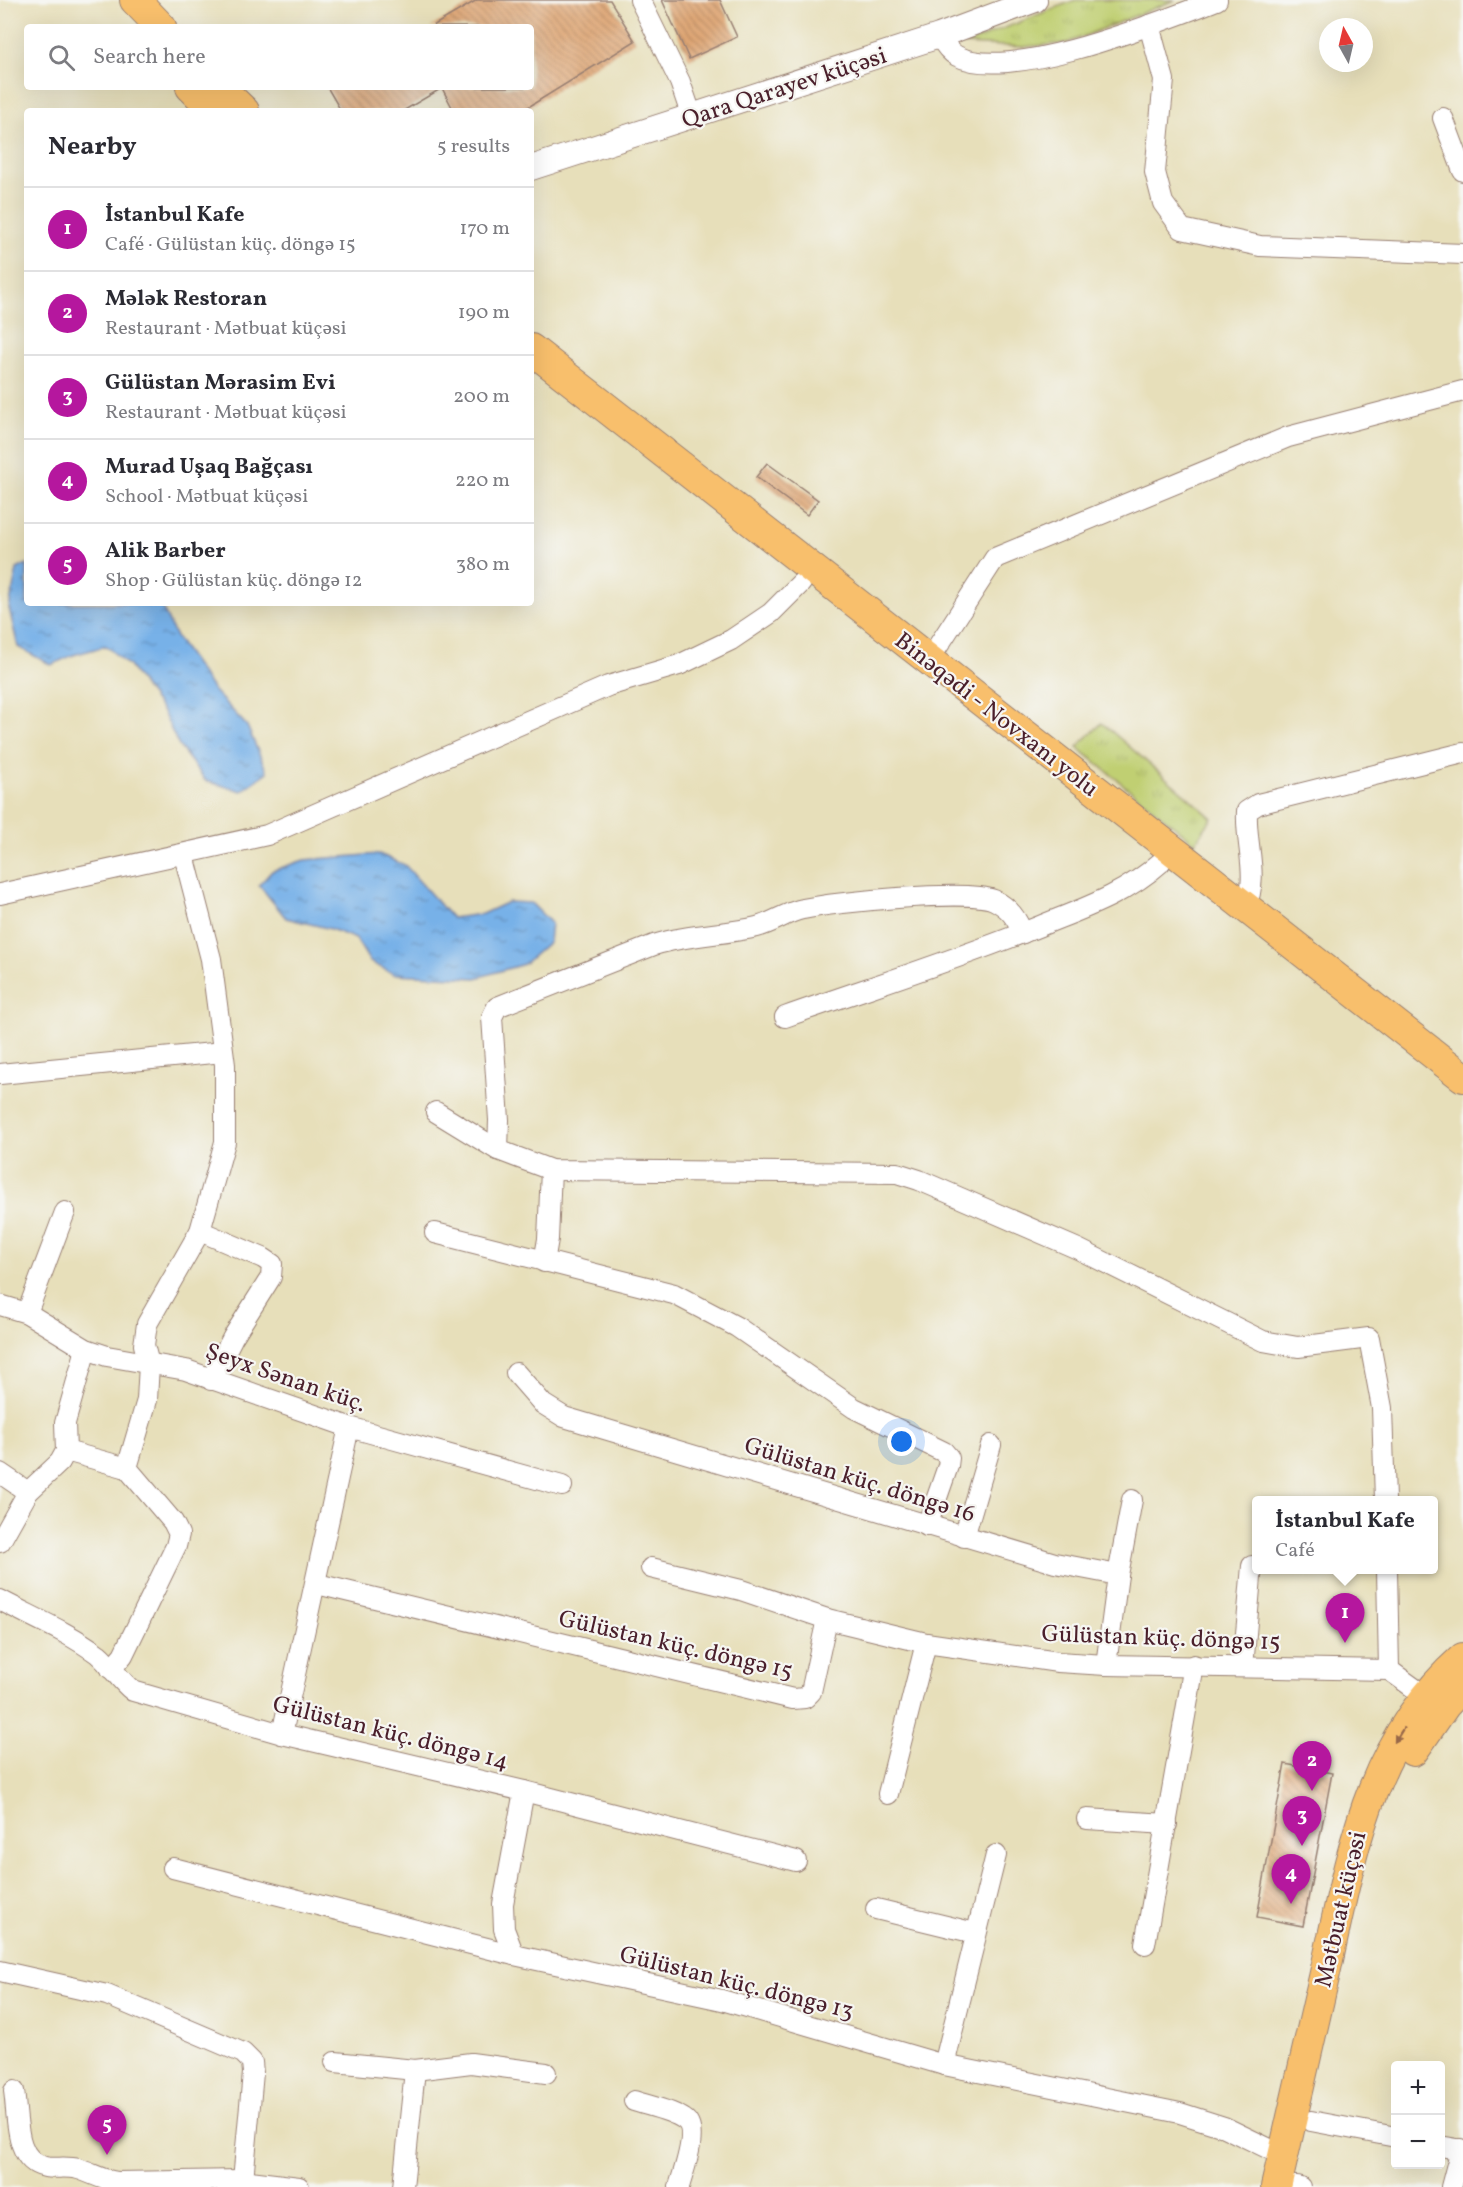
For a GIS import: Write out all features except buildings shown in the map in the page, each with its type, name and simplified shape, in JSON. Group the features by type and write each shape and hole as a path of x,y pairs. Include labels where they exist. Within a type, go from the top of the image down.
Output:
{"main road":[{"path":"111,0 142,19"},
{"path":"194,90 213,108"},
{"path":"222,90 241,108"},
{"name":"Binəqədi - Novxanı yolu","path":"534,351 1463,1077"},
{"path":"534,372 1463,1098"},
{"name":"Mətbuat küçəsi","path":"1290,2178 1348,1869 1364,1813 1388,1753 1425,1696 1463,1658"},
{"name":"Mətbuat küçəsi","path":"1302,2119 1388,1804 1406,1762 1423,1735 1463,1686"}],"street":[{"path":"640,0 680,82 692,117"},
{"name":"Qara Qarayev küçəsi","path":"534,167 939,36 1035,0"},
{"path":"939,36 957,56 981,62 1011,63 1037,59 1149,25 1217,0"},
{"path":"1149,25 1164,80 1155,172 1163,203 1182,229 1260,246 1463,254"},
{"path":"1443,117 1463,171"},
{"path":"929,660 995,558 1288,437 1463,391"},
{"path":"0,894 267,835 608,687 679,665 731,640 771,613 801,583"},
{"path":"1245,908 1252,895 1253,879 1247,811 1258,804 1463,753"},
{"path":"127,1468 147,1400 149,1364 144,1345 147,1324 200,1231 225,1142 223,1052 211,959 184,855"},
{"path":"785,1017 1023,933 1114,895 1137,883 1160,863"},
{"path":"498,1150 499,1120 492,1017 497,1007 676,938 758,926 801,909 829,904 960,895 992,899 1013,912 1023,933"},
{"path":"0,1074 223,1052"},
{"path":"435,1112 498,1150 551,1170 897,1173 919,1180 1078,1249 1263,1341 1298,1347 1369,1338 1382,1408 1384,1496"},
{"path":"544,1262 548,1239 551,1170"},
{"path":"27,1313 65,1212"},
{"path":"200,1231 263,1257 272,1264 271,1277 233,1336 211,1380"},
{"path":"435,1233 674,1294 737,1327 854,1408 944,1452 949,1458 948,1466 927,1526"},
{"name":"Şeyx Sənan küç.","path":"0,1305 27,1313 86,1349 107,1356 186,1370 349,1427 562,1486"},
{"path":"0,1542 28,1492 60,1462 66,1451 65,1423 86,1349"},
{"name":"Gülüstan küç. döngə 16","path":"516,1373 543,1404 564,1417 1055,1563 1118,1575"},
{"path":"282,1734 317,1584 349,1427"},
{"path":"964,1537 991,1445"},
{"path":"66,1451 127,1468 173,1522 178,1534 176,1546 123,1655 111,1669"},
{"path":"0,1473 28,1492"},
{"path":"1106,1665 1118,1575 1132,1500"},
{"path":"1243,1667 1252,1566"},
{"path":"651,1568 741,1590 827,1619"},
{"path":"1387,1574 1389,1670 1425,1696"},
{"name":"Gülüstan küç. döngə 15","path":"317,1584 793,1699 805,1698 811,1692 827,1619 926,1643 1058,1662 1106,1665 1389,1670"},
{"name":"Gülüstan küç. döngə 14","path":"0,1599 86,1646 111,1669 120,1682 133,1691 282,1734 524,1791 796,1861"},
{"path":"888,1794 926,1643"},
{"path":"1145,1944 1194,1665"},
{"path":"514,1955 504,1929 503,1904 524,1791"},
{"path":"1087,1819 1167,1824"},
{"path":"944,2065 996,1855"},
{"name":"Gülüstan küç. döngə 13","path":"173,1868 514,1955 722,2000 944,2065 1180,2113 1224,2127 1290,2178"},
{"path":"876,1909 975,1933"},
{"path":"0,1971 107,1995 243,2053 252,2062 254,2073 243,2180"},
{"path":"334,2061 416,2070 471,2063 546,2073"},
{"path":"403,2187 416,2070"},
{"path":"14,2091 23,2151 31,2162 46,2168 79,2169 96,2184 243,2180 299,2187"},
{"path":"634,2101 685,2119 690,2126 692,2137 679,2187"},
{"path":"1302,2119 1391,2136"},
{"path":"1445,2147 1462,2150 1451,2187"}],"green space":[{"path":"1075,0 1175,0 1067,43 1023,47 965,44"},
{"path":"1102,723 1212,818 1195,843 1077,747"}],"water":[{"path":"24,566 24,606 161,606 176,637 213,690 247,726 267,772 242,791 206,781 179,746 163,712 129,666 106,646 73,655 51,665 18,647 9,608 17,569"},
{"path":"379,854 405,865 452,918 482,914 508,902 531,903 551,923 549,942 524,964 476,978 394,974 370,962 356,939 331,929 286,918 259,885 272,871 304,860"}],"place":[{"name":"İstanbul Kafe","path":"1345,1643"},
{"name":"Mələk Restoran","path":"1312,1791"},
{"name":"Gülüstan Mərasim Evi","path":"1302,1846"},
{"name":"Murad Uşaq Bağçası","path":"1291,1904"},
{"name":"Alik Barber","path":"107,2155"}]}
